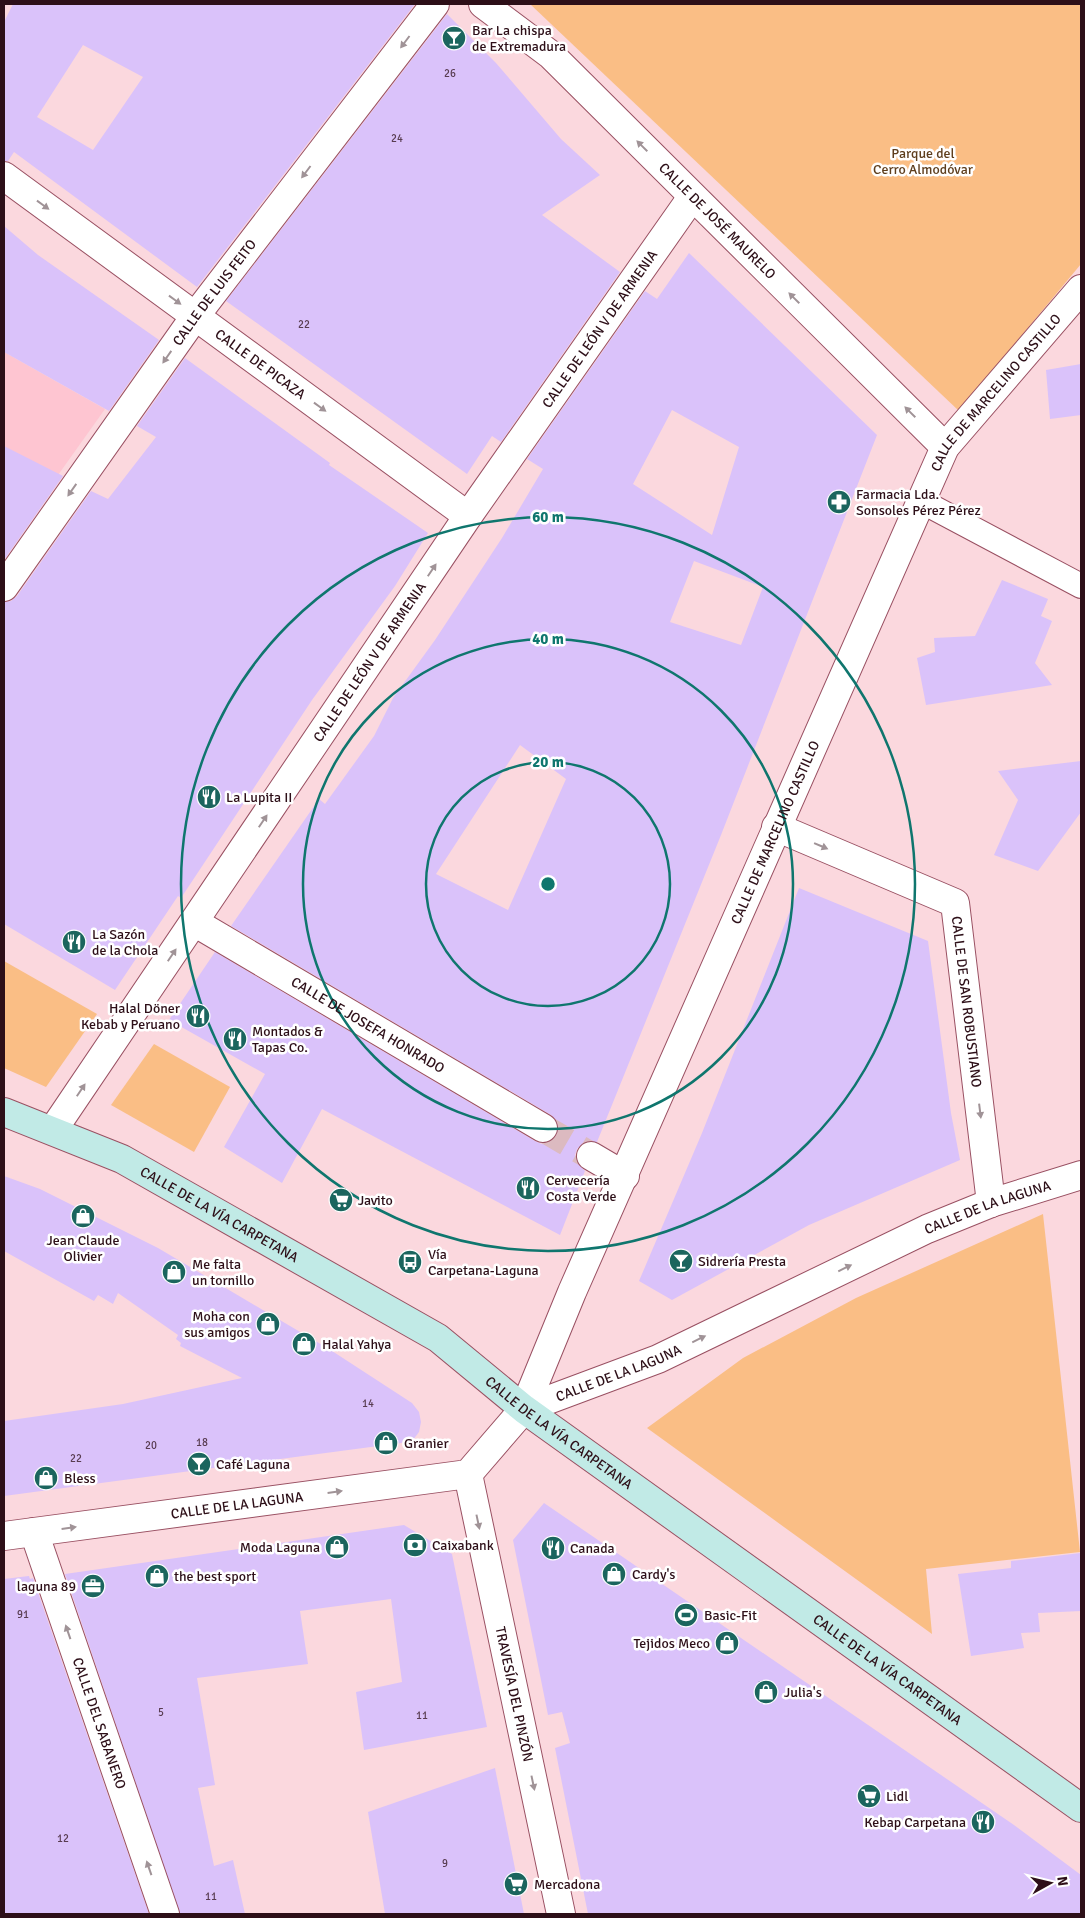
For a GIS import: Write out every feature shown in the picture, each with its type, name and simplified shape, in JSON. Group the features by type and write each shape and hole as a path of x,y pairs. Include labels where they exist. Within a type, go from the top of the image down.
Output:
{"street":[{"name":"CALLE DE LUIS FEITO","path":"4,587 196,315 435,4"},
{"name":"CALLE DE JOSÉ MAURELO","path":"483,4 552,55 944,447"},
{"name":"CALLE DE PICAZA","path":"4,176 468,516"},
{"name":"CALLE DE LEÓN V DE ARMENIA","path":"53,1130 468,516 692,197"},
{"name":"CALLE DE MARCELINO CASTILLO","path":"524,1409 572,1292 625,1176 776,827 944,447 1081,289"},
{"name":"CALLE DE SAN ROBUSTIANO","path":"776,827 955,903 991,1203"},
{"name":"CALLE DE JOSEFA HONRADO","path":"194,922 543,1128"},
{"name":"CALLE DE LA VÍA CARPETANA","path":"4,1112 122,1159 438,1338 524,1409 1081,1808"},
{"path":"591,1156 625,1176"},
{"name":"CALLE DE LA LAGUNA","path":"4,1536 468,1474 524,1409 658,1359 927,1229 991,1203 1081,1175"},
{"name":"TRAVESÍA DEL PINZÓN","path":"468,1474 561,1914"},
{"name":"CALLE DEL SABANERO","path":"34,1532 165,1914"}],"lane":[{"path":"921,501 1081,586"}],"shaded area":[{"path":"4,352 105,409 4,551"}],"green space":[{"name":"Parque del Cerro Almodóvar","path":"530,4 1081,4 1081,264 959,411"},
{"path":"4,961 97,1014 46,1087 4,1068"},
{"path":"154,1044 230,1087 194,1152 111,1105"},
{"path":"1043,1214 1080,1552 926,1569 932,1634 647,1428 743,1358 856,1298"}],"building":[{"path":"13,4 415,4 197,287 14,152 8,161 4,161 4,22","holes":["83,45 143,77 93,150 37,117"]},
{"path":"447,14 496,63 561,139 600,175 542,215 620,272 501,442 492,436 467,474 226,301"},
{"path":"4,226 38,255 159,340 109,411 4,352"},
{"path":"689,253 877,435 721,835 597,1142 584,1142 577,1149 575,1155 577,1163 585,1171 560,1235 322,1109 282,1183 224,1147 265,1074 169,1020 215,952 535,1141 542,1144 550,1142 557,1135 559,1128 557,1121 551,1115 231,926 319,799 325,804 374,736 393,698 435,640 502,538 543,469 527,459 645,291 657,299","holes":["672,410 739,447 712,535 633,484","694,561 763,587 741,645 670,622","520,745 566,779 508,910 436,874"]},
{"path":"185,358 330,463 329,465 428,533 395,586 312,700 181,898 178,896 115,990 4,924 4,602 11,601 17,596 91,491 108,499 156,437 137,426"},
{"path":"1081,364 1081,415 1050,419 1046,370"},
{"path":"4,446 63,476 4,560"},
{"path":"1002,580 1048,599 1041,616 1052,621 1035,663 1052,685 926,705 917,658 935,652 934,638 975,636"},
{"path":"1081,761 1081,812 1038,871 994,855 1018,800 998,771"},
{"path":"799,888 928,941 951,1113 960,1160 809,1225 672,1300 639,1281 702,1133"},
{"path":"4,1176 40,1189 158,1248 329,1349 412,1403 419,1412 421,1422 419,1432 413,1440 401,1443 4,1496 4,1421 123,1404 242,1378 180,1346 181,1343 176,1339 178,1335 118,1293 113,1304 98,1295 94,1301 4,1251"},
{"path":"544,1503 1014,1825 1081,1875 1081,1914 588,1914 555,1748 570,1743 562,1712 548,1715 513,1540"},
{"path":"404,1525 452,1554 487,1727 364,1750 356,1692 402,1682 391,1599 300,1611 308,1664 197,1678 215,1785 198,1788 214,1866 233,1860 245,1914 180,1914 65,1574"},
{"path":"1081,1553 1081,1611 1038,1613 1040,1632 1021,1633 1024,1648 971,1656 958,1574 1011,1568 1011,1561"},
{"path":"29,1576 30,1579 33,1578 149,1914 4,1914 4,1579"},
{"path":"495,1768 524,1914 385,1914 368,1812"}],"tunnel":[{"path":"543,1128 591,1156"}],"place":[{"name":"Bar La chispa de Extremadura","path":"454,38"},
{"name":"Farmacia Lda. Sonsoles Pérez Pérez","path":"839,502"},
{"name":"La Lupita II","path":"209,797"},
{"name":"La Sazón de la Chola","path":"74,942"},
{"name":"Halal Döner Kebab y Peruano","path":"198,1016"},
{"name":"Montados & Tapas Co.","path":"235,1039"},
{"name":"Cervecería Costa Verde","path":"528,1188"},
{"name":"Javito","path":"341,1200"},
{"name":"Jean Claude Olivier","path":"83,1216"},
{"name":"Sidrería Presta","path":"681,1261"},
{"name":"Vía Carpetana-Laguna","path":"410,1262"},
{"name":"Me falta un tornillo","path":"174,1272"},
{"name":"Moha con sus amigos","path":"268,1324"},
{"name":"Halal Yahya","path":"304,1344"},
{"name":"Granier","path":"386,1443"},
{"name":"Café Laguna","path":"199,1464"},
{"name":"Bless","path":"46,1478"},
{"name":"Caixabank","path":"415,1545"},
{"name":"Moda Laguna","path":"337,1547"},
{"name":"Canada","path":"553,1548"},
{"name":"Cardy's","path":"614,1574"},
{"name":"the best sport","path":"157,1576"},
{"name":"laguna 89","path":"93,1586"},
{"name":"Basic-Fit","path":"686,1615"},
{"name":"Tejidos Meco","path":"727,1643"},
{"name":"Julia's","path":"766,1692"},
{"name":"Lidl","path":"869,1796"},
{"name":"Kebap Carpetana","path":"983,1822"},
{"name":"Mercadona","path":"516,1884"}]}
